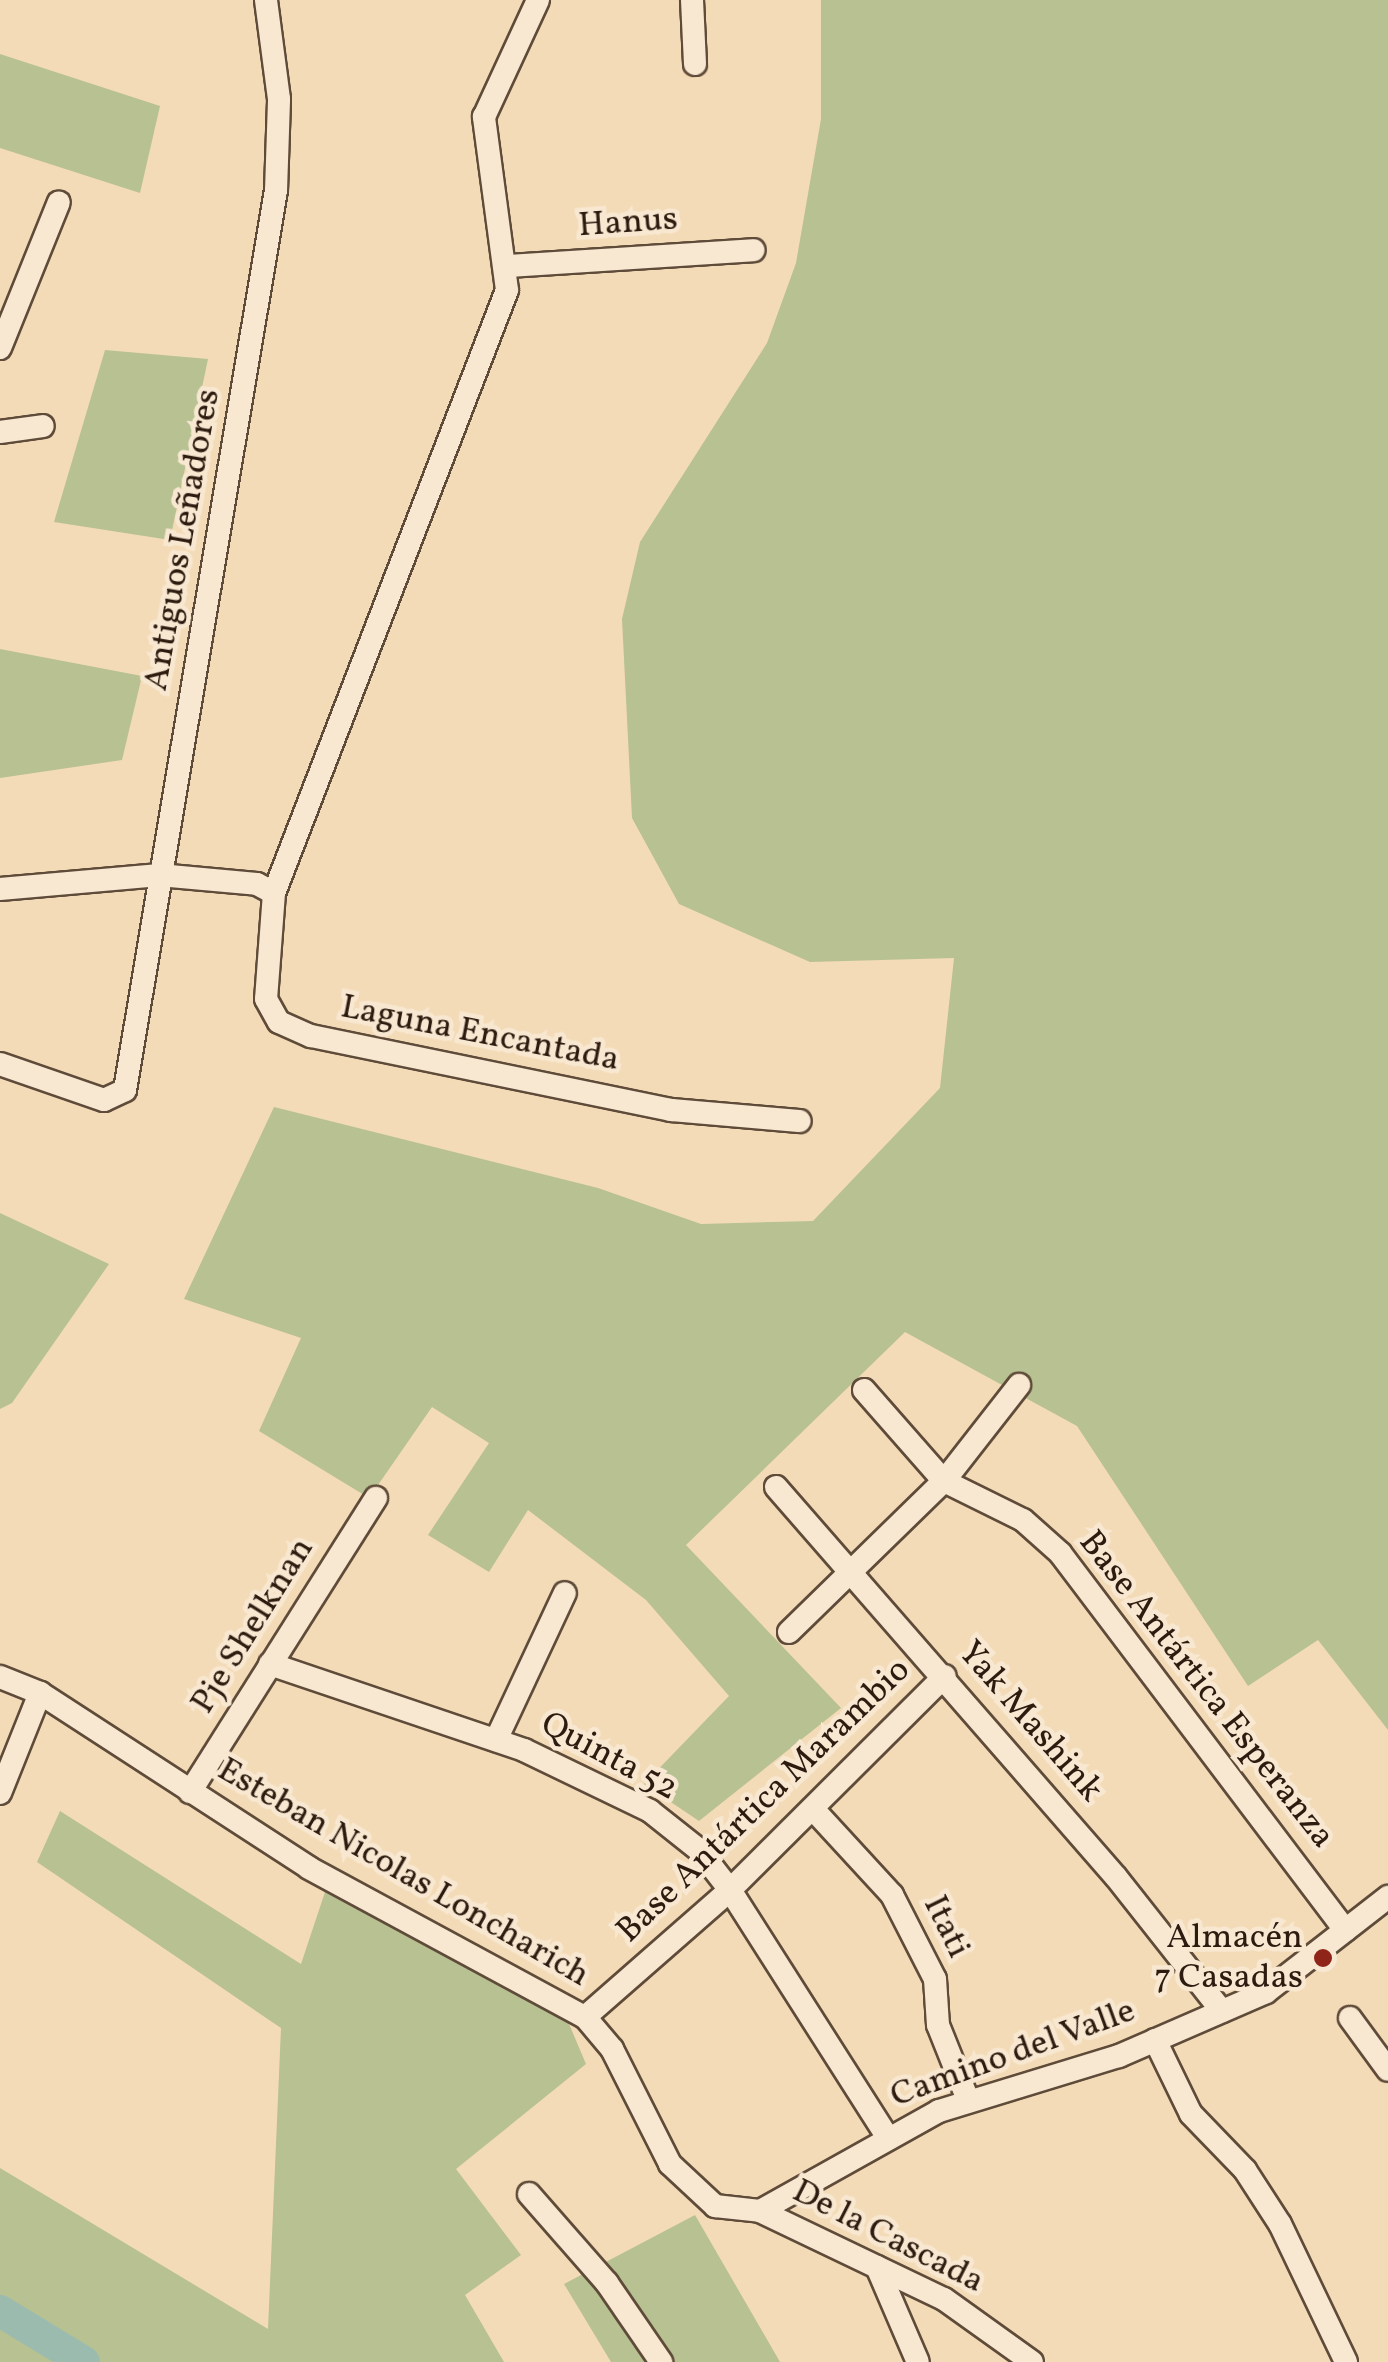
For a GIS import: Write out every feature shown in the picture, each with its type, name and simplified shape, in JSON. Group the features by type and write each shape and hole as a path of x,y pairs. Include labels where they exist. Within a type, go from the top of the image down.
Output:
{"street":[{"name":"Antiguos Leñadores","path":"0,1064 104,1100 126,1090 276,191 280,131 266,0"},
{"path":"508,266 489,186 484,118 538,0"},
{"path":"692,0 695,64"},
{"path":"0,348 59,202"},
{"name":"Hanus","path":"508,266 754,250"},
{"name":"Laguna Encantada","path":"508,266 507,290 274,892 266,999 280,1022 310,1036 671,1110 800,1122"},
{"path":"0,432 43,426"},
{"path":"0,889 159,875 257,884 274,892"},
{"path":"789,1632 944,1481 1020,1386"},
{"path":"864,1390 944,1481"},
{"name":"Base Antártica Esperanza","path":"944,1481 1023,1520 1060,1554 1345,1930"},
{"name":"Yak Mashink","path":"776,1487 945,1676 1222,2011"},
{"name":"Pje Shelknan","path":"190,1792 376,1498"},
{"path":"496,1740 565,1593"},
{"name":"Quinta 52","path":"270,1664 496,1740 650,1811 699,1850 730,1890 888,2138"},
{"name":"Base Antártica Marambio","path":"586,2016 730,1890 945,1676"},
{"name":"Esteban Nicolas Loncharich","path":"0,1677 40,1693 309,1868 586,2016 612,2049 686,2184 715,2206 760,2211"},
{"path":"0,1793 40,1693"},
{"name":"Itati","path":"813,1809 869,1864 899,1910 935,1979 938,2025 968,2100"},
{"name":"Camino del Valle","path":"760,2211 888,2138 968,2100 1154,2040 1266,1992 1388,1897"},
{"path":"1350,2018 1388,2070"},
{"path":"1154,2040 1191,2114 1245,2170 1280,2224 1346,2362"},
{"path":"530,2194 607,2283 661,2362"},
{"name":"De la Cascada","path":"760,2211 967,2312 1032,2362"},
{"path":"877,2267 918,2362"}],"green space":[{"path":"821,0 1388,0 1388,1730 1318,1640 1248,1686 1077,1426 905,1332 686,1545 841,1708 699,1821 644,1784 729,1696 646,1600 528,1510 489,1572 428,1535 489,1443 432,1407 369,1498 259,1431 301,1338 184,1299 274,1107 598,1188 701,1224 813,1221 940,1088 954,958 810,962 679,904 632,818 622,619 640,542 767,343 796,263 821,119"},
{"path":"0,54 160,106 140,193 0,148"},
{"path":"105,350 208,359 170,540 54,522"},
{"path":"0,649 142,676 122,760 0,778"},
{"path":"0,1213 109,1264 12,1403 0,1409"},
{"path":"60,1811 301,1964 327,1886 564,2012 586,2064 456,2169 521,2255 465,2295 504,2362 0,2362 0,2168 268,2329 281,2028 37,1862"},
{"path":"695,2215 780,2362 611,2362 564,2284"}],"waterway":[{"path":"0,2311 84,2362"}],"place":[{"name":"Almacén 7 Casadas","path":"1323,1958"}]}
